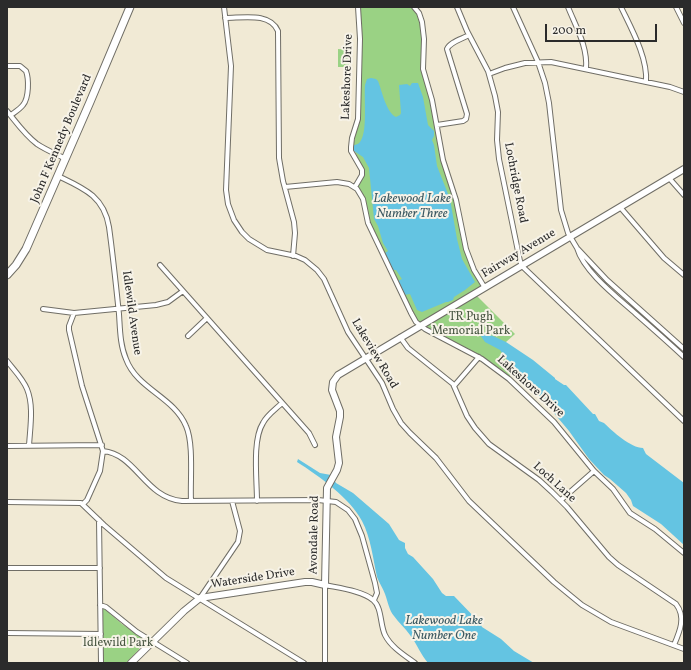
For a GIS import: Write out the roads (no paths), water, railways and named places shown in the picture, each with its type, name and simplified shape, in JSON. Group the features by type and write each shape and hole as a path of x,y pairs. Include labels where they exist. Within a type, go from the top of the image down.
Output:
{"main road":[{"name":"John F Kennedy Boulevard","path":"7,275 16,265 26,249 66,159 130,7"}],"street":[{"name":"Lakeview Road","path":"224,7 231,66 226,190 228,204 237,226 254,243 273,252 305,260 317,270 324,279 348,332 382,383 397,417 406,430 436,458 469,501 554,582 582,605 611,622 684,649"},
{"name":"Lakeshore Drive","path":"358,7 360,40 358,119 351,143 351,151 362,170 362,175 355,187 361,194 367,220 416,322 431,334 479,357 495,368 544,411 594,471 608,483 630,513 655,529 684,553"},
{"path":"414,7 419,13 422,22 424,39 423,69 432,100 443,160 453,189 466,249 474,270 485,288"},
{"name":"Lochridge Road","path":"457,7 469,35 489,74 497,103 497,144 499,159 522,265 526,271 684,421"},
{"path":"512,7 538,62 545,83 549,103 561,210 564,223 570,236 584,262 600,282 684,357"},
{"path":"568,7 584,48 587,60 586,69"},
{"path":"621,7 643,59 646,82"},
{"path":"676,7 684,23"},
{"path":"225,18 265,19 273,24 278,31 279,154 280,166 295,229 293,256"},
{"path":"437,125 463,121 466,119 467,114 447,49 448,46 469,35"},
{"path":"489,74 515,65 538,62 561,64 670,87 684,92"},
{"path":"7,66 20,66 26,71 28,78 27,94 24,103 11,115"},
{"path":"7,111 27,135 37,144 66,159"},
{"name":"Fairway Avenue","path":"366,358 684,169"},
{"name":"Idlewild Avenue","path":"58,176 91,193 106,213 109,227 123,350 129,367 142,383 178,412 186,426 190,438 191,501"},
{"path":"669,178 684,195"},
{"path":"285,187 337,182 349,184 355,187"},
{"path":"620,207 664,258 684,275"},
{"path":"577,248 615,289 684,349"},
{"path":"160,264 309,433 315,445"},
{"path":"43,309 74,313 165,303 183,291"},
{"path":"74,313 69,330 82,386 103,451 100,471 87,500 83,504"},
{"path":"188,336 207,318"},
{"name":"Loch Lane","path":"400,337 408,348 454,386 467,416 481,435 498,450 539,480 561,500 609,557 618,565 676,604 682,617 680,629 674,645"},
{"path":"454,386 479,357"},
{"name":"Avondale Road","path":"324,663 327,486 334,476 339,463 336,437 340,417 338,406 332,390 332,385 338,375 366,358"},
{"path":"7,361 23,380 30,396 30,446"},
{"path":"257,501 258,433 265,419 282,403"},
{"path":"7,446 102,446"},
{"path":"103,451 113,453 120,457 162,496 179,501 326,500 336,502 348,510 358,525 375,583 377,593 374,600 383,630 388,640 414,663"},
{"path":"561,500 594,471"},
{"path":"131,663 188,607 200,598 239,539 240,531 232,501"},
{"path":"7,502 78,502 83,504 99,520 166,578 304,663"},
{"path":"99,520 101,663"},
{"path":"7,568 100,568"},
{"name":"Waterside Drive","path":"200,598 312,582 365,595 374,600"},
{"path":"100,604 106,607 127,625 187,663"},
{"path":"7,634 101,634"}],"water":[{"name":"Lakewood Lake Number Three","path":"371,78 378,81 387,106 396,117 401,113 399,85 407,84 410,86 412,83 418,83 423,97 428,125 434,131 432,140 437,166 450,199 462,259 475,282 454,297 453,300 422,312 417,310 410,294 404,295 398,281 402,279 396,270 392,270 385,253 388,251 383,243 378,226 374,219 369,168 363,157 354,151 353,145 360,142 364,133 365,85 367,79"},
{"path":"478,329 485,334 506,342 533,360 555,379 566,385 593,414 595,414 599,421 604,423 627,442 643,448 646,454 684,483 684,545 661,524 633,506 626,493 604,475 589,459 569,431 532,387 518,376 514,368 500,350 485,342 478,332"},
{"name":"Lakewood Lake Number One","path":"298,459 320,473 331,475 336,483 353,493 389,524 399,540 405,543 405,548 408,554 413,557 433,579 442,593 446,596 454,596 482,627 501,639 514,651 534,663 428,663 412,638 391,611 377,577 368,534 357,512 333,488 297,462"}],"park label":[{"name":"TR Pugh Memorial Park","path":"471,325"},
{"name":"Idlewild Park","path":"118,644"}]}
